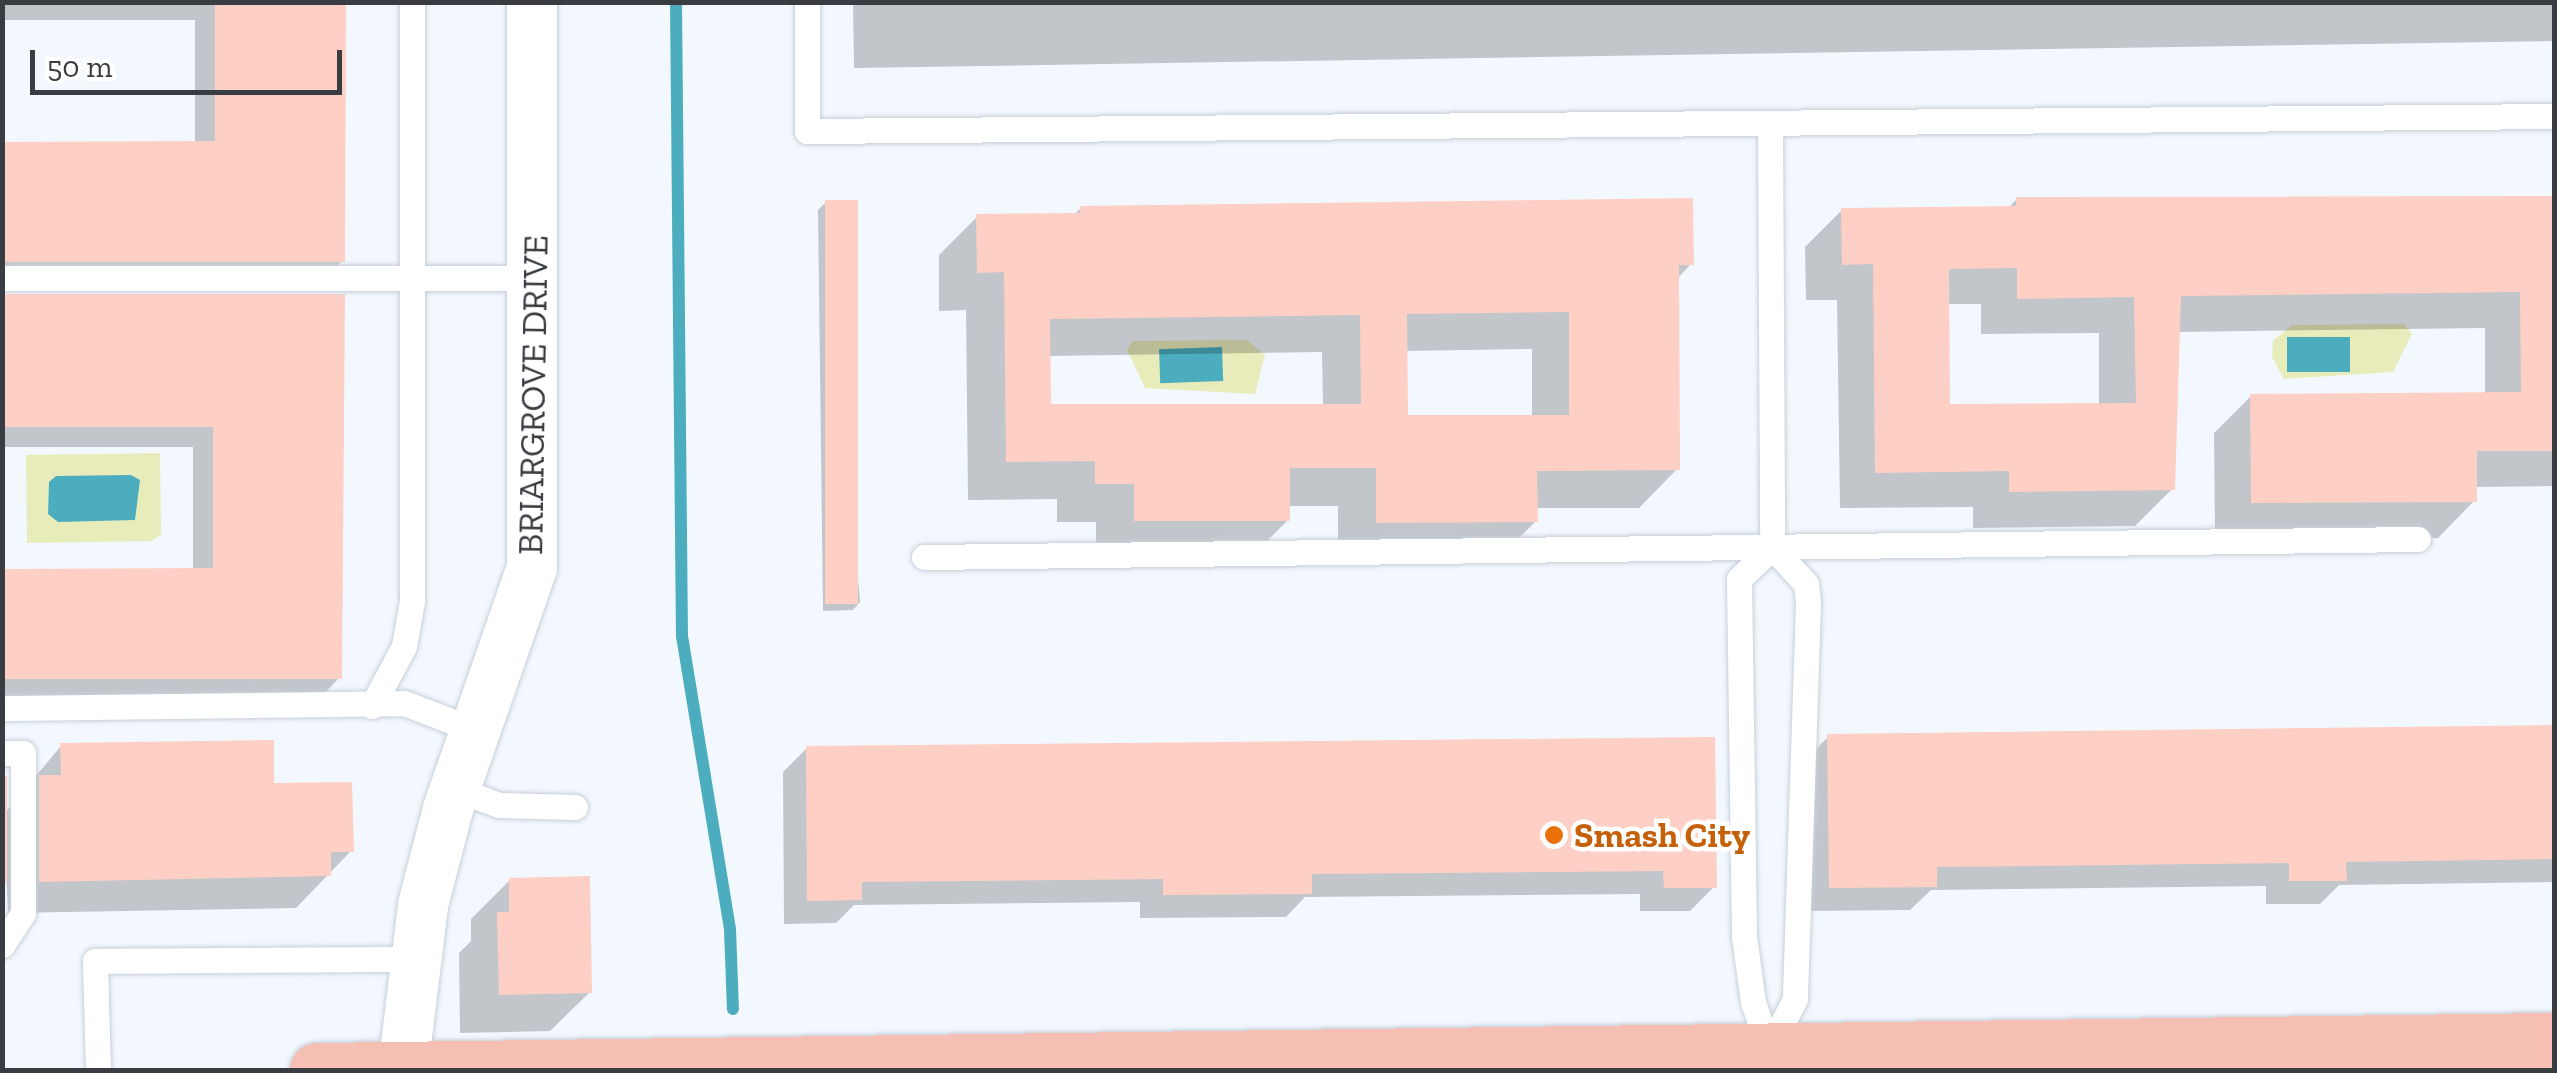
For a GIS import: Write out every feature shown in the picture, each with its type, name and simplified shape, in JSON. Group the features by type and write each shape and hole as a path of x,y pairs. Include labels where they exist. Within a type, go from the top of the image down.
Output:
{"main road":[{"path":"317,1070 1768,1060 2010,1046 2554,1040"},
{"path":"1961,1070 2010,1046"}],"street":[{"name":"BRIARGROVE DRIVE","path":"402,1070 412,959 456,789 532,568 536,278 532,2"}],"lane":[{"path":"372,706 404,646 412,601 412,2"},
{"path":"807,2 808,131 2554,116"},
{"path":"1768,1060 1795,999 1808,604 1806,584 1772,547 1770,124"},
{"path":"2,278 536,278"},
{"path":"924,557 2418,539"},
{"path":"1768,1060 1753,1002 1744,936 1739,579 1772,547"},
{"path":"2,708 404,703 478,730"},
{"path":"2,753 22,753 22,913 2,945"},
{"path":"456,789 498,805 575,807"},
{"path":"98,1070 95,962 412,959"}],"green space":[{"path":"2404,324 2412,334 2393,372 2284,379 2272,357 2273,341 2292,325"},
{"path":"1247,340 1265,355 1255,394 1145,388 1127,350 1133,341"},
{"path":"160,453 161,534 152,541 27,543 26,455"}],"water":[{"path":"2287,337 2350,337 2350,372 2287,372"},
{"path":"1222,347 1223,381 1160,383 1159,349"},
{"path":"131,475 140,480 135,520 58,522 48,514 49,482 56,476"}],"building":[{"path":"215,2 346,2 345,262 2,262 2,142 215,141"},
{"path":"2554,196 2554,451 2477,451 2477,502 2251,503 2250,394 2521,392 2520,292 2181,296 2175,490 2009,492 2009,471 1875,473 1873,264 1842,265 1841,208 2016,206 2016,197","holes":["2017,268 2017,299 2134,297 2136,403 1950,404 1949,269"]},
{"path":"1693,198 1694,265 1679,265 1680,470 1537,471 1538,522 1376,523 1376,468 1290,468 1290,521 1134,521 1134,484 1095,484 1095,461 1006,462 1004,272 977,273 976,214 1080,213 1080,206","holes":["1569,312 1569,415 1408,415 1407,314","1360,315 1361,404 1051,404 1050,319"]},
{"path":"825,200 858,200 858,604 825,604"},
{"path":"2,294 345,294 342,679 2,679 2,569 213,568 213,427 2,427"},
{"path":"2554,725 2554,859 2346,862 2347,881 2289,881 2289,863 1937,867 1937,887 1829,888 1827,734"},
{"path":"1715,737 1717,888 1664,888 1663,871 1312,874 1312,894 1163,895 1163,879 862,882 862,900 807,901 806,746"},
{"path":"274,740 274,783 352,782 354,852 331,852 331,876 39,882 39,775 61,775 60,743"},
{"path":"2,776 7,776 7,882 2,882"},
{"path":"590,876 592,993 499,995 497,912 509,912 509,878"}],"waterway":[{"path":"676,2 682,636 730,929 733,1009"}],"place":[{"name":"Smash City","path":"1554,835"}]}
